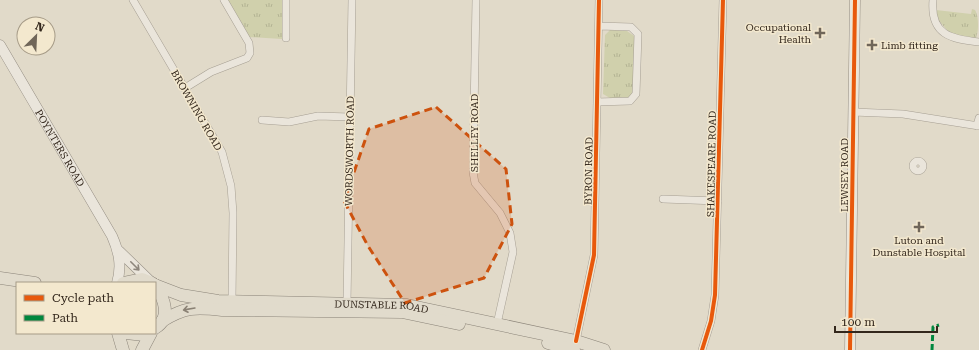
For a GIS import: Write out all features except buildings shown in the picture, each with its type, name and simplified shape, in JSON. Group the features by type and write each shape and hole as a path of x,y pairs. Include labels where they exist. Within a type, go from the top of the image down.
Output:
{"main road":[{"path":"0,278 28,282"},
{"name":"DUNSTABLE ROAD","path":"128,282 142,279 149,282"},
{"name":"DUNSTABLE ROAD","path":"156,285 181,295 218,302 408,304 497,324 575,346"},
{"path":"0,286 16,288"},
{"path":"156,288 165,302 159,325"},
{"name":"DUNSTABLE ROAD","path":"159,325 177,312 188,308 200,307 222,310 402,312 575,346 604,350"},
{"path":"118,334 123,350"},
{"path":"135,334 146,334"},
{"path":"143,348 150,334"}],"street":[{"name":"BROWNING ROAD","path":"133,0 222,152 231,186 233,213 232,302"},
{"path":"185,88 211,72 247,58 250,53 249,43 224,0"},
{"path":"286,0 286,38"},
{"name":"WORDSWORTH ROAD","path":"347,303 352,0"},
{"name":"SHELLEY ROAD","path":"476,0 473,172 475,183 500,213 510,233 513,252 497,324"},
{"name":"BYRON ROAD","path":"575,346 594,255 599,0"},
{"name":"SHAKESPEARE ROAD","path":"702,350 715,295 723,0"},
{"name":"LEWSEY ROAD","path":"850,350 855,0"},
{"path":"932,0 933,17 945,34 953,38 979,42"},
{"path":"597,102 630,101 636,94 638,34 630,27 599,26"},
{"name":"POYNTERS ROAD","path":"0,45 100,214 119,251 151,282"},
{"path":"853,112 903,114 978,126 979,118"},
{"path":"262,120 289,122 318,116 350,117"},
{"path":"663,199 718,202"},
{"name":"POYNTERS ROAD","path":"117,282 120,272 119,251"}],"highlighted area":[{"path":"436,107 506,169 512,224 484,278 405,303 368,246 344,201 369,129"}],"green space":[{"path":"227,0 284,0 282,39 249,37"},
{"path":"972,9 975,10 978,20 978,29 975,39 951,35 937,18 936,10 971,14"},
{"path":"610,30 627,31 634,36 634,92 628,98 610,98 603,94 605,35"}],"marked path":[{"path":"932,350 933,327 939,325"}],"cycle path":[{"path":"576,341 594,255 599,0"},
{"path":"702,350 711,321 715,295 723,0"},
{"path":"850,350 855,0"}],"place":[{"name":"Occupational Health","path":"820,33"},
{"name":"Limb fitting","path":"872,45"},
{"name":"Luton and Dunstable Hospital","path":"919,227"}]}
